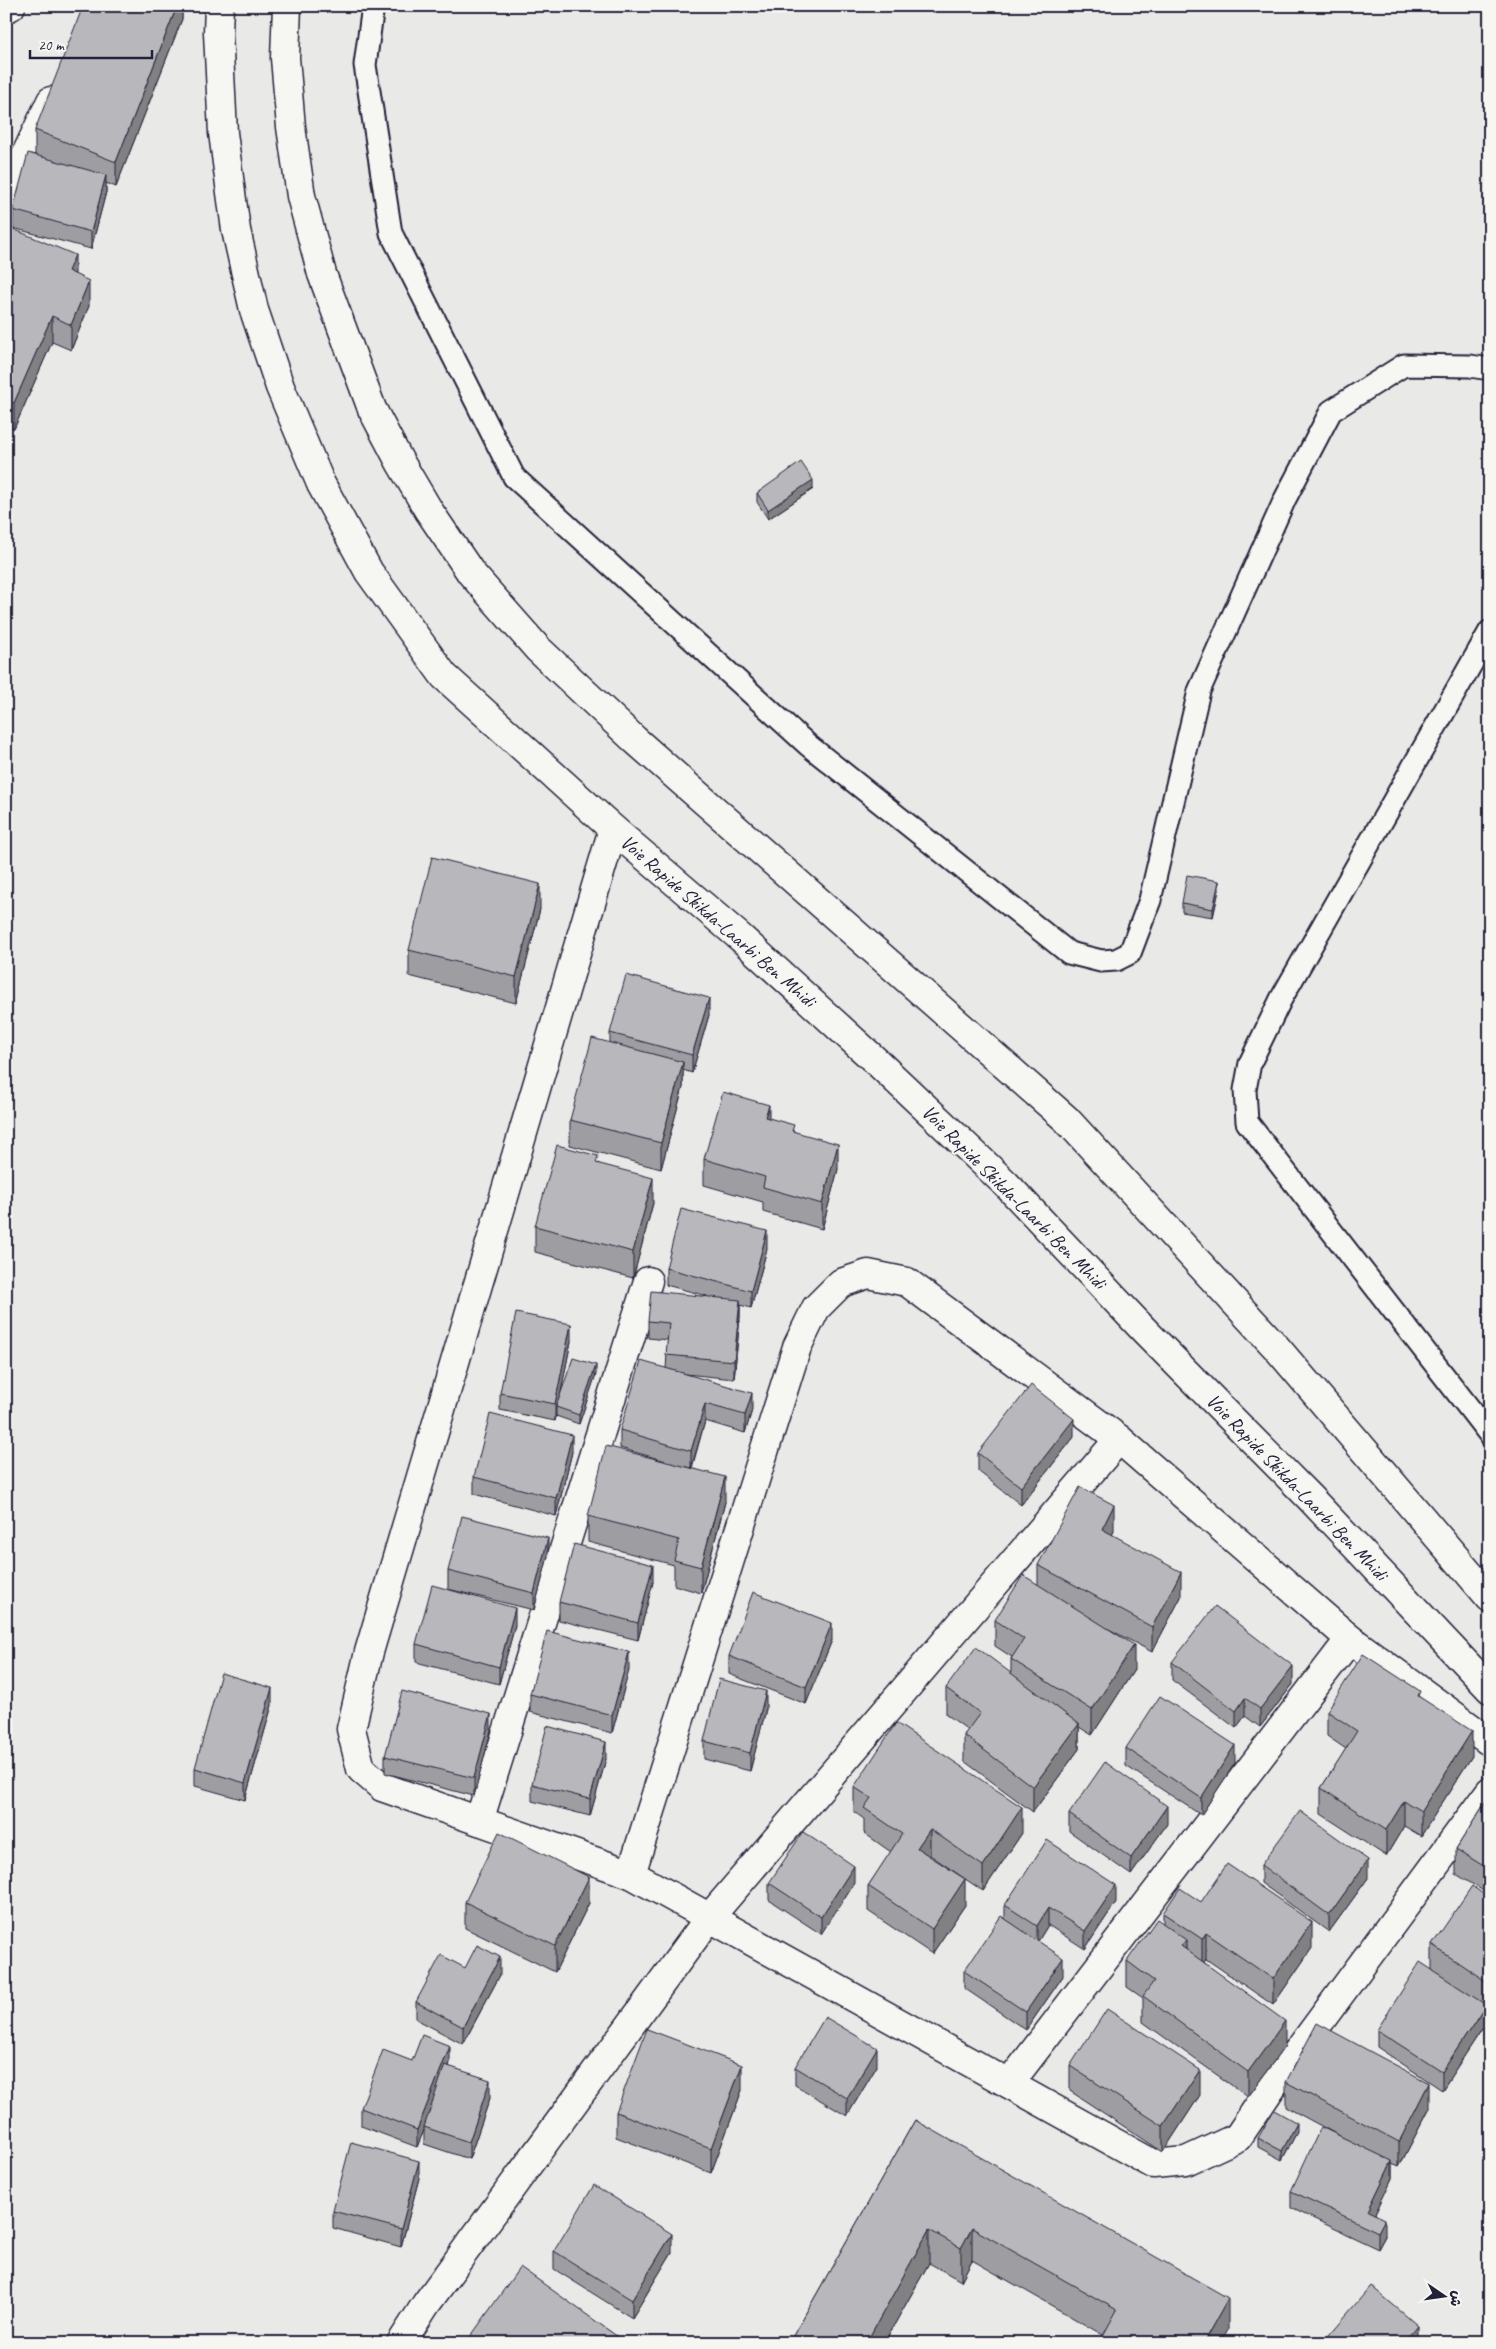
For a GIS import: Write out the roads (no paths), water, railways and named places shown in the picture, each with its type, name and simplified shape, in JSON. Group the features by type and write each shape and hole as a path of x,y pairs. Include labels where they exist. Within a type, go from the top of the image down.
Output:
{"main road":[{"path":"6,8 11,6"},
{"name":"Voie Rapide Skikda-Laarbi Ben Mhidi","path":"219,6 218,33 223,133 238,239 254,310 280,387 321,484 369,572 444,676 613,829 741,938 877,1062 1006,1184 1144,1330 1311,1499 1490,1690"},
{"path":"287,6 285,58 301,196 322,274 372,409 428,511 471,573 538,649 635,740 1066,1119 1276,1347 1490,1598"},
{"path":"6,197 61,79"},
{"path":"613,829 368,1652 351,1729 361,1769 382,1787 631,1874 1153,2164 1186,2161 1238,2137 1272,2085 1490,1791"},
{"path":"631,1874 796,1347 816,1308 841,1284 868,1274 906,1282 1119,1439 1350,1639 1490,1742"},
{"path":"480,1821 648,1281"},
{"path":"401,2343 432,2296 709,1918 1119,1439"},
{"path":"1009,2084 1350,1639"}],"lane":[{"path":"373,6 365,65 391,233 514,476 808,745 1069,953 1102,961 1116,960 1130,953 1150,900 1199,691 1285,499 1331,411 1404,366 1470,366 1490,369"},
{"path":"1490,631 1281,999 1250,1063 1245,1090 1247,1122 1490,1436"}]}
